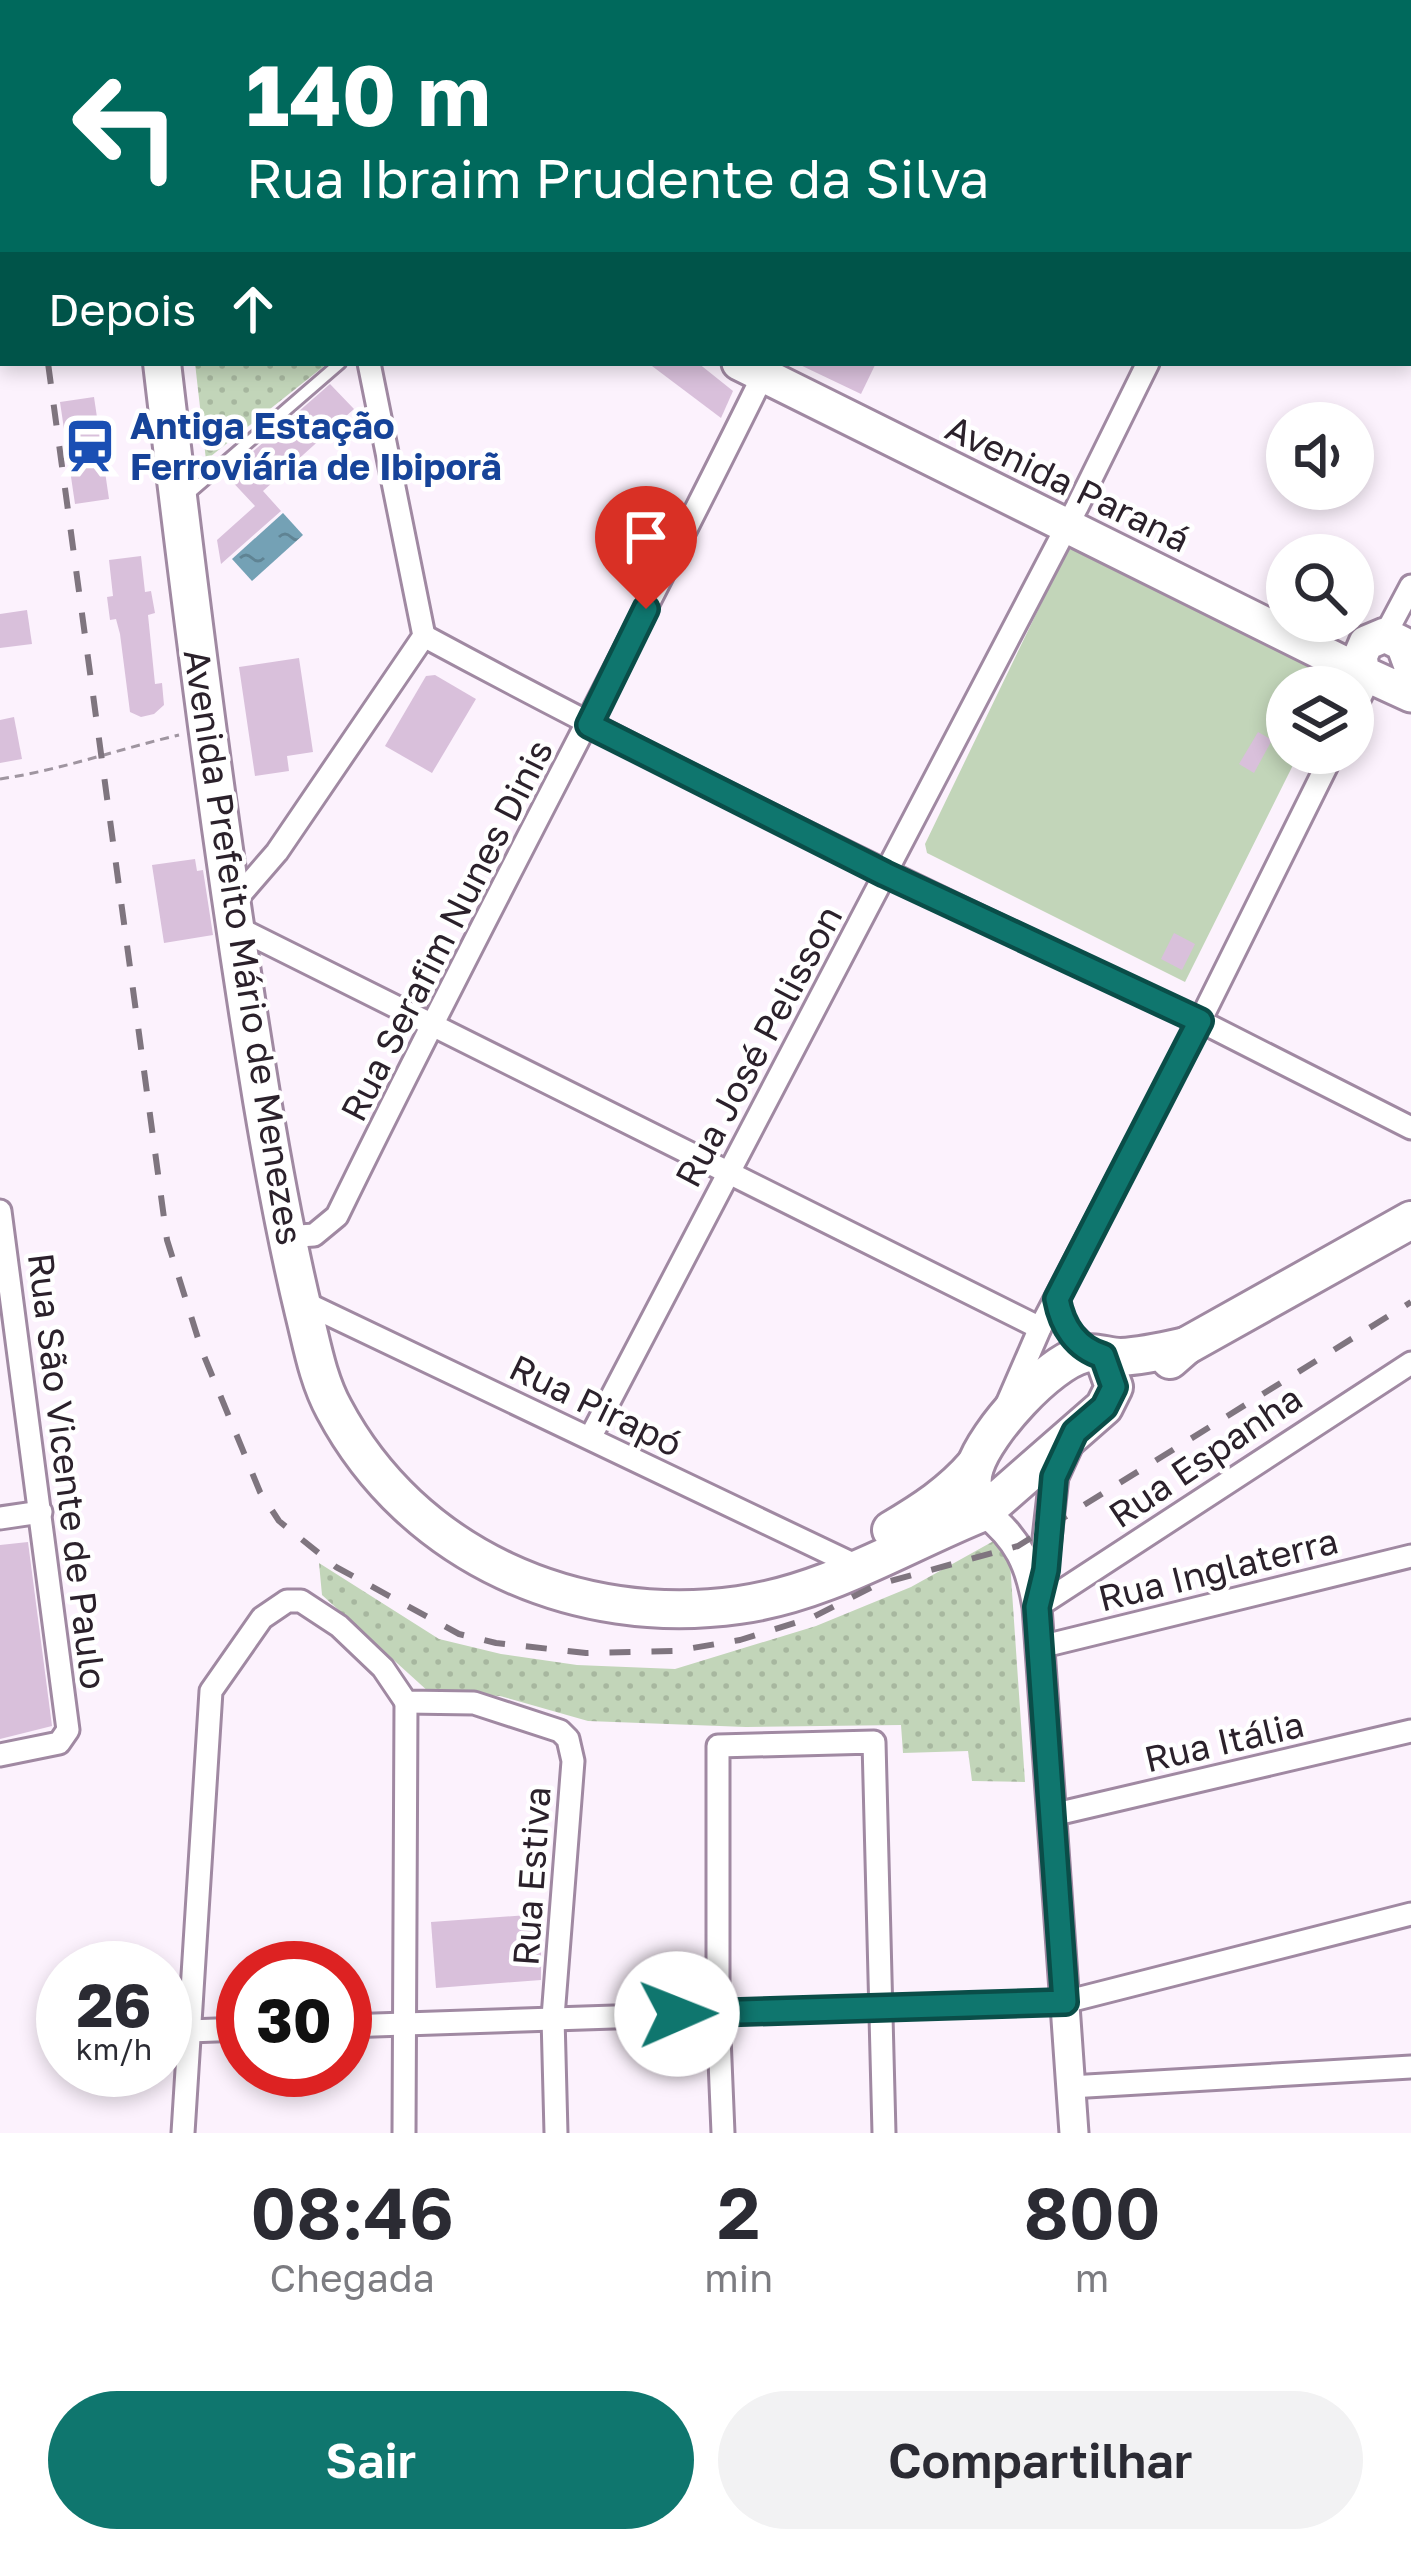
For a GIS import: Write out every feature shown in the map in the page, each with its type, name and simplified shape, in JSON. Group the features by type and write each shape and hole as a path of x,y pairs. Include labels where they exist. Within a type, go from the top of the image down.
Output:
{"main road":[{"name":"Avenida Prefeito Mário de Menezes","path":"162,366 233,915 284,1237 332,1407 407,1509 462,1549 514,1578 587,1600 669,1608 737,1605 800,1592 851,1563 957,1486 1042,1378 1069,1359 1097,1354"},
{"name":"Avenida Paraná","path":"764,367 1392,665"},
{"name":"Avenida Paraná","path":"1072,516 1266,601"},
{"path":"1351,642 1392,665"},
{"path":"1104,1407 1186,1346 1411,1220"},
{"path":"1104,1407 1114,1387 1097,1354 1152,1354 1186,1346"},
{"name":"Avenida Prefeito Mário de Menezes","path":"851,1563 984,1512 1104,1407"},
{"path":"975,1465 974,1496 984,1512"}],"street":[{"path":"370,366 424,636 233,915 430,1025 1040,1328"},
{"name":"Rua José Pelisson","path":"590,1438 1147,366"},
{"name":"Rua Serafim Nunes Dinis","path":"284,1237 314,1235 337,1216 430,1025 589,725 764,367"},
{"path":"1392,665 1411,586"},
{"path":"424,636 885,874 1200,1021 1411,1128"},
{"path":"999,1429 1014,1382 1040,1328 1323,774"},
{"name":"Rua São Vicente de Paulo","path":"0,1211 68,1730 64,1738 0,1755"},
{"path":"1057,1299 1066,1327 1097,1354"},
{"name":"Rua Pirapó","path":"302,1301 851,1563"},
{"name":"Rua Espanha","path":"1037,1607 1411,1363"},
{"path":"1037,1607 1046,1570 1054,1477 1075,1432"},
{"path":"0,1519 41,1512"},
{"path":"984,1512 1018,1546 1030,1568 1037,1607 1075,2133"},
{"name":"Rua Inglaterra","path":"1040,1647 1411,1556"},
{"path":"192,1979 208,1699 262,1618 287,1601 301,1601 339,1626 383,1668 406,1702 404,2133"},
{"name":"Rua Estiva","path":"406,1702 474,1703 527,1718 568,1739 573,1761 554,2017 556,2133"},
{"name":"Rua Itália","path":"1052,1815 1411,1731"},
{"path":"723,2133 718,1745 874,1742 884,2133"},
{"path":"372,2025 1065,2002 1411,1914"},
{"path":"1070,2086 1411,2067"},
{"path":"183,2133 185,2097"}],"lane":[{"path":"178,502 337,366"}],"path":[{"path":"0,779 47,772 101,753 210,728"}],"green space":[{"path":"195,366 324,366 206,460"},
{"path":"1088,546 1266,634 1266,642 1282,642 1331,666 1266,666 1266,774 1289,774 1185,982 927,853 925,844 1067,550"},
{"path":"1008,1533 1025,1782 972,1781 968,1751 903,1753 901,1725 746,1727 588,1721 500,1696 430,1693 322,1595 319,1563 439,1639 577,1665 675,1669 816,1626 911,1587"}],"water":[{"path":"283,513 303,535 252,581 232,559"}],"building":[{"path":"652,366 702,366 733,391 721,418"},
{"path":"802,366 875,366 861,394"},
{"path":"330,384 354,409 263,491 281,511 221,564 217,540 255,506 226,475"},
{"path":"94,397 109,499 75,504 60,402"},
{"path":"141,556 145,592 151,591 155,613 148,615 155,684 162,683 164,705 141,717 130,712 120,634 116,619 110,620 107,597 113,596 109,560"},
{"path":"27,610 32,644 0,648 0,614"},
{"path":"299,658 313,752 287,756 289,771 255,776 239,667"},
{"path":"435,675 476,699 432,773 385,746 426,676"},
{"path":"14,717 22,759 0,763 0,720"},
{"path":"1258,732 1266,737 1266,751 1254,773 1239,764"},
{"path":"195,859 197,871 203,870 213,935 164,943 152,865"},
{"path":"1174,933 1195,944 1182,970 1161,959"},
{"path":"28,1542 52,1726 0,1739 0,1545"},
{"path":"541,1914 541,1980 436,1988 431,1922"}],"railway":[{"path":"48,366 167,1240 202,1351 260,1492 279,1521 336,1567 459,1634 496,1643 586,1653 675,1651 740,1640 811,1618 876,1585 1018,1546 1411,1302"}],"place":[{"name":"Antiga Estação Ferroviária de Ibiporã","path":"90,446"}],"route":[{"path":"646,609 589,725 885,874 1200,1021 1057,1299 1066,1327 1077,1342 1103,1356 1114,1387 1104,1407 1075,1432 1054,1477 1046,1570 1037,1607 1065,2002 677,2014"}]}
